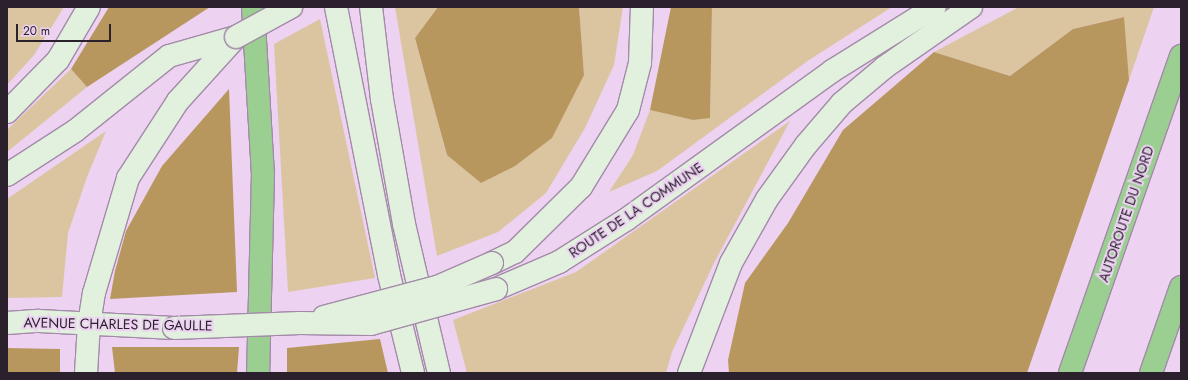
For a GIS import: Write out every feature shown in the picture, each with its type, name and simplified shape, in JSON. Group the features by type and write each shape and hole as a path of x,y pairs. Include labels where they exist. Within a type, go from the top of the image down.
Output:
{"highway":[{"path":"254,7 263,173 258,373"},
{"name":"AUTOROUTE DU NORD","path":"1070,373 1181,56"},
{"path":"1151,373 1181,287"}],"street":[{"path":"7,112 58,60 89,7"},
{"path":"7,175 75,131 169,56 236,38 292,7"},
{"path":"336,7 389,276 413,373"},
{"path":"371,7 382,99 404,224 439,373"},
{"path":"300,323 438,286 515,252 581,187 628,110 640,63 642,7"},
{"name":"ROUTE DE LA COMMUNE","path":"300,323 371,324 496,289 559,262 627,219 832,71 935,7"},
{"path":"689,373 731,263 767,199 806,145 842,103 885,67 971,7"},
{"path":"86,373 89,324 108,241 128,178 178,101 236,38"},
{"name":"AVENUE CHARLES DE GAULLE","path":"7,323 89,324 174,328 300,323"}],"shaded area":[{"path":"7,7 64,7 34,55 7,85"},
{"path":"109,7 210,7 87,87 71,69"},
{"path":"395,7 438,7 415,38 447,155 584,75 579,7 623,7 614,65 585,128 546,193 498,232 437,256"},
{"path":"438,7 579,7 584,75 552,138 515,166 481,183 447,155 415,38"},
{"path":"671,7 712,7 710,118 693,120 650,110"},
{"path":"712,7 892,7 809,60 657,171 609,192 633,155 650,110 693,120 710,117"},
{"path":"1019,7 1154,7 1129,80 1123,17 1073,29 1010,76 934,52"},
{"path":"1124,17 1129,80 1027,373 729,373 728,360 745,283 788,223 843,130 934,52 1010,76 1073,29"},
{"path":"320,19 375,278 288,292 274,44"},
{"path":"71,69 87,87 7,152 7,130"},
{"path":"229,89 237,292 110,299 115,271 126,231 162,166"},
{"path":"790,121 714,263 672,352 666,373 467,373 453,320 576,272"},
{"path":"106,131 87,177 68,233 62,297 7,298 7,199"},
{"path":"380,339 388,373 287,373 287,348"},
{"path":"112,347 239,347 237,373 115,373"},
{"path":"7,348 60,349 60,373 7,373"}]}
